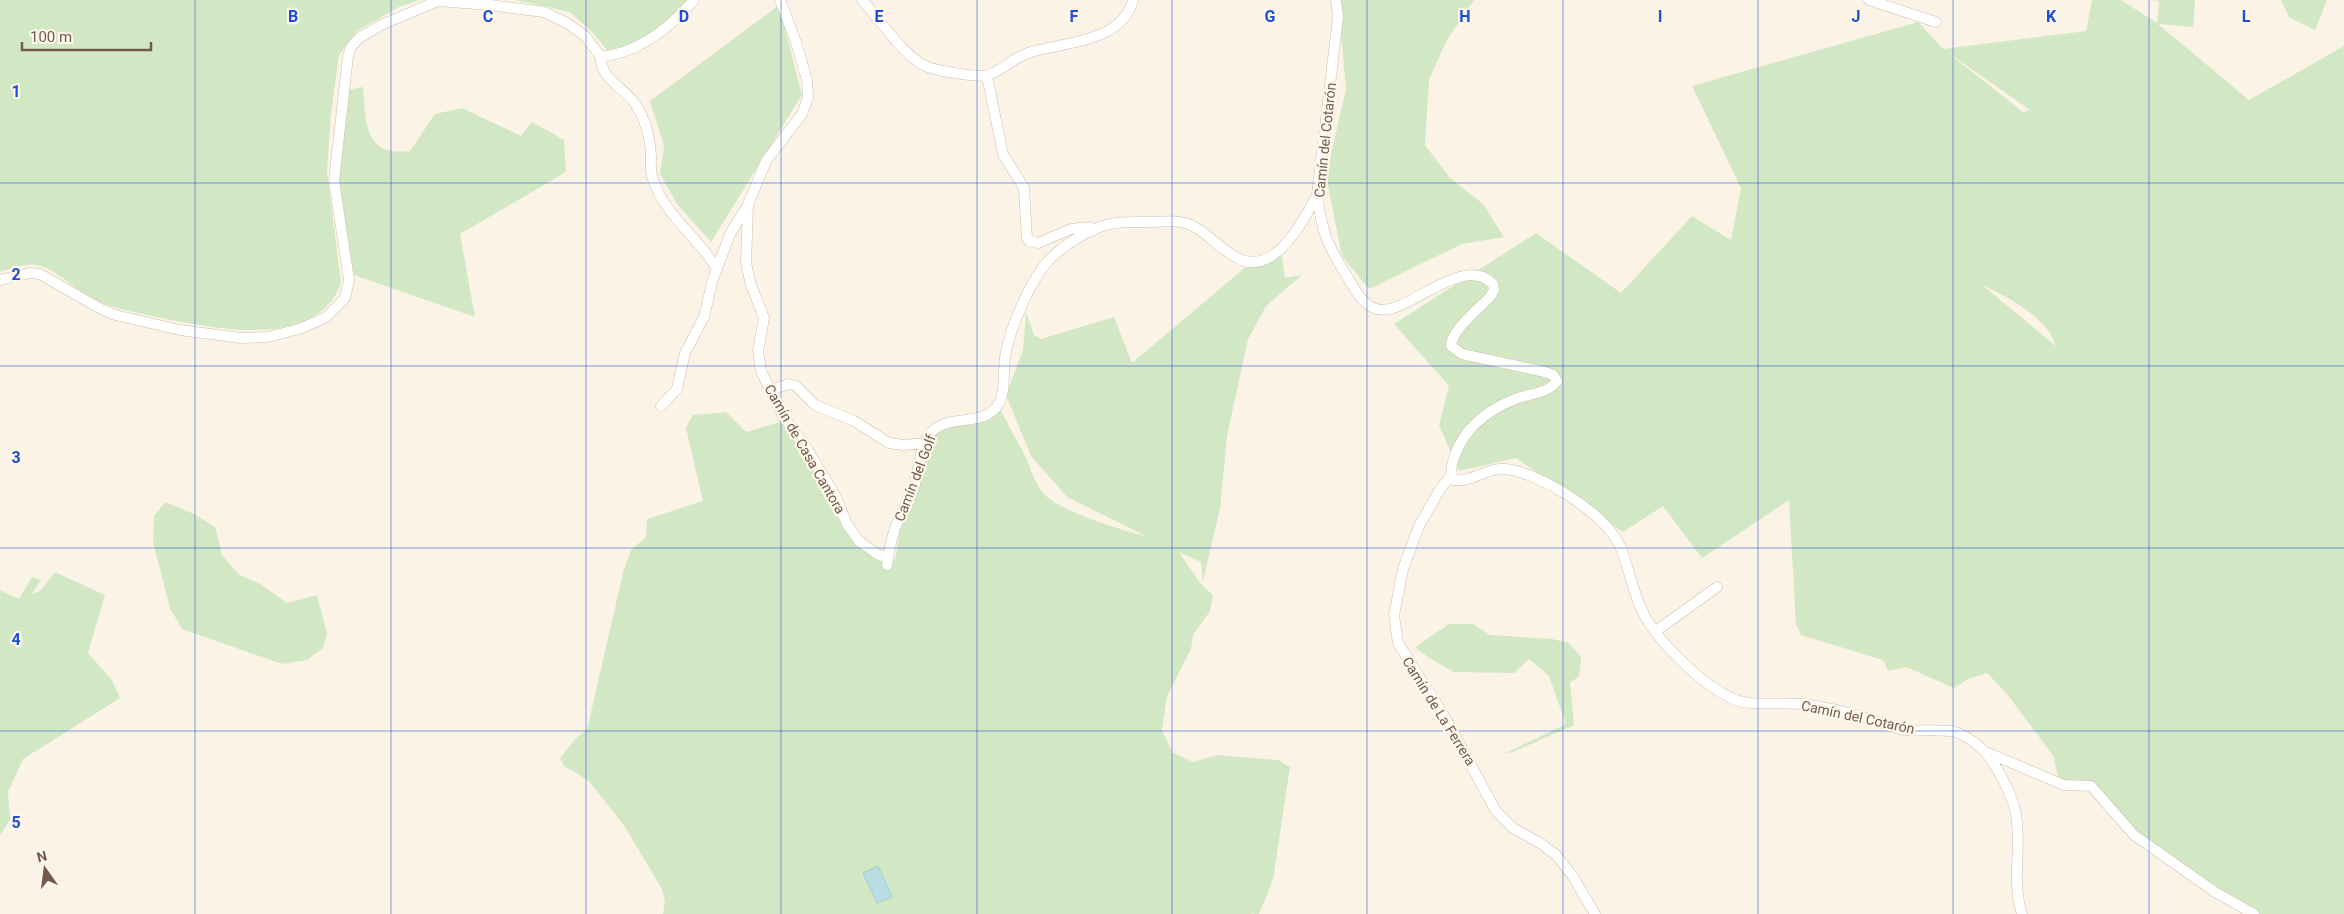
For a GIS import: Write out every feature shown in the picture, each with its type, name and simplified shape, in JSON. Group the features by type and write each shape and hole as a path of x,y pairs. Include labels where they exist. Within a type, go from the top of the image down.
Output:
{"street":[{"path":"601,57 627,50 664,30 694,0"},
{"path":"660,406 676,389 685,353 704,317 717,269 731,232 748,205 766,161 802,114 808,98 807,80 796,42 780,0"},
{"path":"862,0 913,60 929,67 987,76 1026,54 1092,37 1118,26 1130,12 1133,0"},
{"name":"Camín del Cotarón","path":"1336,0 1338,17 1317,195 1321,223 1329,247 1359,296 1376,309 1386,310 1453,279 1473,276 1488,278 1493,284 1494,290 1490,297 1455,333 1451,340 1451,346 1462,354 1545,372 1553,376 1557,381 1547,389 1515,399 1473,424 1459,443 1451,466 1451,475 1454,480 1460,481 1496,470 1506,469 1559,490 1589,509 1607,525 1619,544 1644,613 1656,631 1682,660 1714,689 1733,700 1802,704 1850,713 1905,730 1954,732 1969,739 1986,752 2009,794 2016,815 2016,884 2022,914"},
{"path":"1869,0 1936,22"},
{"path":"0,280 30,273 40,274 99,308 115,314 180,330 241,338 268,337 299,329 325,318 345,298 349,280 334,181 348,56 351,47 359,38 381,25 438,1 490,4 544,12 567,23 585,36 601,57 601,64 605,74 631,98 644,118 650,137 652,178 669,210 706,251 717,269"},
{"path":"987,76 1003,154 1025,192 1027,238 1029,241 1038,243 1071,229 1090,227 1094,230"},
{"name":"Camín del Golf","path":"887,561 897,522 914,487 926,443 934,429 942,424 979,418 990,413 999,404 1005,355 1016,322 1033,282 1049,260 1070,244 1094,230 1119,223 1183,222 1194,227 1238,259 1250,262 1267,258 1283,247 1297,232 1317,195"},
{"name":"Camín de Casa Cantora","path":"748,205 746,263 751,285 764,318 758,361 783,416 807,449 835,495 848,524 859,541 887,561"},
{"path":"770,390 789,384 796,386 816,405 854,422 889,443 904,445 926,443"},
{"name":"Camín de La Ferrera","path":"1451,475 1439,490 1419,526 1404,569 1394,615 1398,643 1444,716 1496,812 1513,828 1540,843 1556,855 1572,875 1595,914"},
{"path":"1656,631 1717,587"},
{"path":"1986,752 2064,785 2091,786 2134,836 2215,892 2254,914"}],"green space":[{"path":"0,0 419,0 399,7 357,31 339,55 331,113 327,171 341,283 329,304 310,318 288,326 262,330 209,327 136,312 92,299 59,275 37,265 0,272"},
{"path":"515,0 688,0 671,18 652,33 630,44 607,50 592,32 570,12"},
{"path":"1338,0 1474,0 1447,40 1429,79 1425,145 1450,178 1483,204 1504,237 1462,244 1369,289 1342,256 1326,176 1346,89"},
{"path":"2092,0 2121,0 2157,23 2159,1 2153,0 2195,0 2193,27 2158,24 2249,100 2344,46 2344,914 2254,914 2134,835 2091,786 2092,781 2059,783 2054,757 2007,694 1987,673 1968,679 1954,688 1906,667 1888,671 1883,660 1801,635 1796,624 1789,500 1702,558 1663,506 1623,532 1516,458 1459,471 1439,425 1449,386 1394,324 1536,233 1621,293 1692,216 1731,240 1741,188 1692,86 1918,22 1943,49 2086,31","holes":["1953,56 2030,110 2023,112","1981,284 2035,316 2044,325 2056,346"]},
{"path":"2281,0 2327,0 2315,30 2289,17"},
{"path":"779,5 802,95 711,242 677,204 660,174 664,146 650,101"},
{"path":"363,87 365,112 370,134 375,142 383,148 395,151 410,151 435,114 462,108 521,136 532,122 564,140 566,172 460,234 475,317 354,275 338,180 347,90"},
{"path":"1282,256 1285,278 1302,275 1266,306 1248,339 1227,436 1220,508 1203,581 1201,562 1179,552 1200,583 1213,595 1210,611 1193,635 1191,649 1167,696 1162,730 1172,752 1193,762 1217,755 1278,760 1290,767 1273,880 1259,914 1253,914 1254,910 1252,914 663,914 665,901 662,889 625,827 589,781 564,766 560,758 577,737 587,730 623,573 631,550 646,537 647,519 703,501 686,428 693,415 726,412 746,432 783,421 844,515 871,549 887,565 895,560 901,524 913,503 934,435 944,428 983,422 1001,411 1024,454 1039,488 1051,500 1092,520 1148,537 1067,497 1031,456 1006,395 1023,350 1026,312 1034,335 1041,339 1114,317 1132,363 1247,266"},
{"path":"165,502 194,514 215,527 222,555 238,574 260,584 287,603 317,595 327,633 323,648 307,660 282,664 182,629 170,608 153,542 154,516"},
{"path":"55,572 105,595 88,653 112,680 120,698 23,759 8,792 10,819 0,836 0,590 19,599 32,577 41,580 31,595 41,590"},
{"path":"1449,624 1473,624 1490,635 1552,639 1569,643 1581,657 1579,677 1570,682 1574,725 1513,752 1504,754 1566,724 1549,676 1529,659 1514,673 1454,672 1429,658 1415,647"}],"water":[{"path":"878,866 892,897 877,903 863,873"}]}
